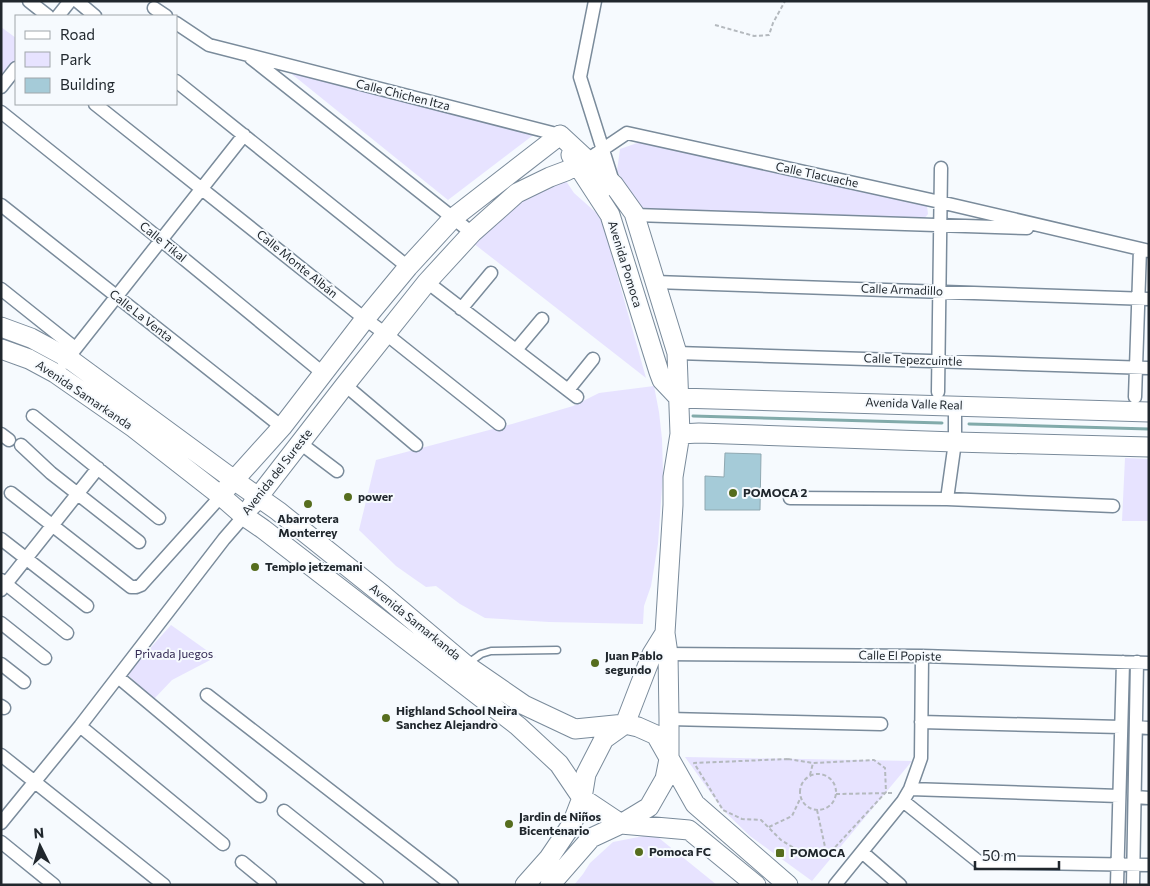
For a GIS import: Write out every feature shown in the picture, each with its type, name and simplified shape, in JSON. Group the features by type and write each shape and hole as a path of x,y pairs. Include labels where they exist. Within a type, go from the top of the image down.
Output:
{"street":[{"path":"29,1 47,15"},
{"path":"59,15 70,1"},
{"path":"76,1 94,15"},
{"path":"589,158 580,77 595,1"},
{"path":"154,8 164,15"},
{"name":"Calle Chichen Itza","path":"178,24 209,45 560,135"},
{"path":"246,54 472,233"},
{"path":"1,87 15,69"},
{"path":"178,83 408,267"},
{"name":"Calle Monte Albán","path":"96,105 499,424"},
{"name":"Calle Tikal","path":"1,112 324,374"},
{"name":"Calle Tlacuache","path":"589,158 627,133 940,202 1144,250"},
{"path":"55,373 244,135"},
{"name":"Avenida Pomoca","path":"560,135 589,158 614,185 635,215 677,353 680,434 673,477 674,506 665,633 660,654 625,724"},
{"name":"Avenida del Sureste","path":"221,496 282,427 365,319 408,267 453,218 560,135"},
{"name":"Avenida Pomoca","path":"589,158 597,196 610,215 662,380 679,398"},
{"name":"Avenida del Sureste","path":"1,823 80,726 224,539 427,282 472,233 517,193 589,158"},
{"path":"938,392 941,168"},
{"path":"597,196 614,185"},
{"name":"Calle La Venta","path":"1,205 282,427"},
{"name":"Calle Tlacuache","path":"635,215 1054,229"},
{"path":"1135,397 1142,367 1144,250"},
{"path":"461,308 492,273"},
{"path":"427,282 572,394 593,359"},
{"name":"Calle Armadillo","path":"655,282 1143,298"},
{"path":"1,289 71,353"},
{"path":"516,350 542,319"},
{"name":"Avenida Samarkanda","path":"1,327 71,353 234,480 259,497 383,595 466,664 524,705 575,729 625,724 638,726 656,735 695,804 788,885"},
{"name":"Avenida Samarkanda","path":"1,349 29,359 55,373 134,428 244,516 518,726 559,764 582,798 621,824 689,830 756,885"},
{"name":"Calle Tepezcuintle","path":"677,353 1142,367"},
{"path":"345,385 416,445"},
{"name":"Avenida Valle Real","path":"679,398 1149,412"},
{"path":"947,499 955,442 955,405"},
{"path":"33,416 159,518"},
{"path":"680,434 699,433 1149,447"},
{"path":"10,440 138,542"},
{"path":"300,443 337,471"},
{"path":"67,633 3,585 98,468"},
{"path":"11,493 131,587 141,585 221,496"},
{"path":"790,498 947,499 1113,506"},
{"path":"1,539 86,606"},
{"path":"370,611 383,595"},
{"path":"1,623 45,658"},
{"path":"550,885 591,838 621,824 649,807 665,779 669,758 669,719 660,654"},
{"name":"Calle El Popiste","path":"660,654 922,656 1143,662"},
{"path":"835,885 903,801 910,789 921,758 922,656"},
{"path":"1117,885 1123,662"},
{"path":"1133,885 1135,797 1142,727 1143,662"},
{"path":"1,664 24,682"},
{"path":"118,677 260,796"},
{"path":"207,695 452,885"},
{"path":"669,719 881,724"},
{"path":"921,722 1121,727"},
{"path":"534,881 572,824 582,798 586,774 604,739 625,724"},
{"path":"80,726 223,844"},
{"path":"1,755 164,885"},
{"path":"910,789 1119,796"},
{"path":"1135,797 1149,798"},
{"path":"903,801 979,862 1149,865"},
{"path":"284,811 377,885"},
{"path":"1,842 54,885"},
{"path":"862,852 900,885"},
{"path":"242,862 270,885"}],"lane":[{"path":"466,664 481,654 491,651 557,650"}],"path":[{"path":"716,25 754,36 769,35 785,1"},
{"path":"788,759 813,763 874,760 886,768 886,792 828,856 802,854 781,840 761,820 742,819 723,810 694,763 788,759"},
{"path":"769,827 792,816 800,799 800,785 810,775 813,763"},
{"path":"800,799 809,808 817,810 830,806 836,794 833,781 828,777 823,774 810,775"},
{"path":"836,794 886,792"},
{"path":"817,810 828,856"}],"green space":[{"path":"1,27 15,37 15,65 1,83"},
{"path":"288,71 536,133 448,200"},
{"path":"643,141 834,186 923,204 927,206 928,214 924,219 640,210 617,171 620,149"},
{"path":"562,175 574,193 601,217 646,378 473,243 518,195"},
{"path":"654,386 662,439 663,473 658,544 651,586 644,606 643,624 549,622 485,618 460,604 436,586 426,587 413,578 396,566 359,530 376,460 573,406 599,393"},
{"path":"1125,458 1149,459 1149,521 1122,521"},
{"name":"Privada Juegos","path":"171,625 216,657 172,680 154,699 127,674"},
{"path":"685,757 912,761 812,881 750,836 723,810"},
{"name":"Pomoca FC","path":"654,834 717,885 574,885 590,863 613,842"}],"building":[{"name":"POMOCA 2","path":"725,453 761,454 760,510 705,510 705,476 724,477"}],"waterway":[{"path":"693,416 942,423"},
{"path":"969,424 1149,429"}],"place":[{"name":"POMOCA 2","path":"733,493"},
{"name":"power","path":"348,497"},
{"name":"Abarrotera Monterrey","path":"308,504"},
{"name":"Templo jetzemani","path":"255,567"},
{"name":"Juan Pablo segundo","path":"595,663"},
{"name":"Highland School Neira Sanchez Alejandro","path":"386,718"},
{"name":"Jardin de Niños Bicentenario","path":"509,824"},
{"name":"Pomoca FC","path":"639,852"},
{"name":"POMOCA","path":"780,853"}]}
